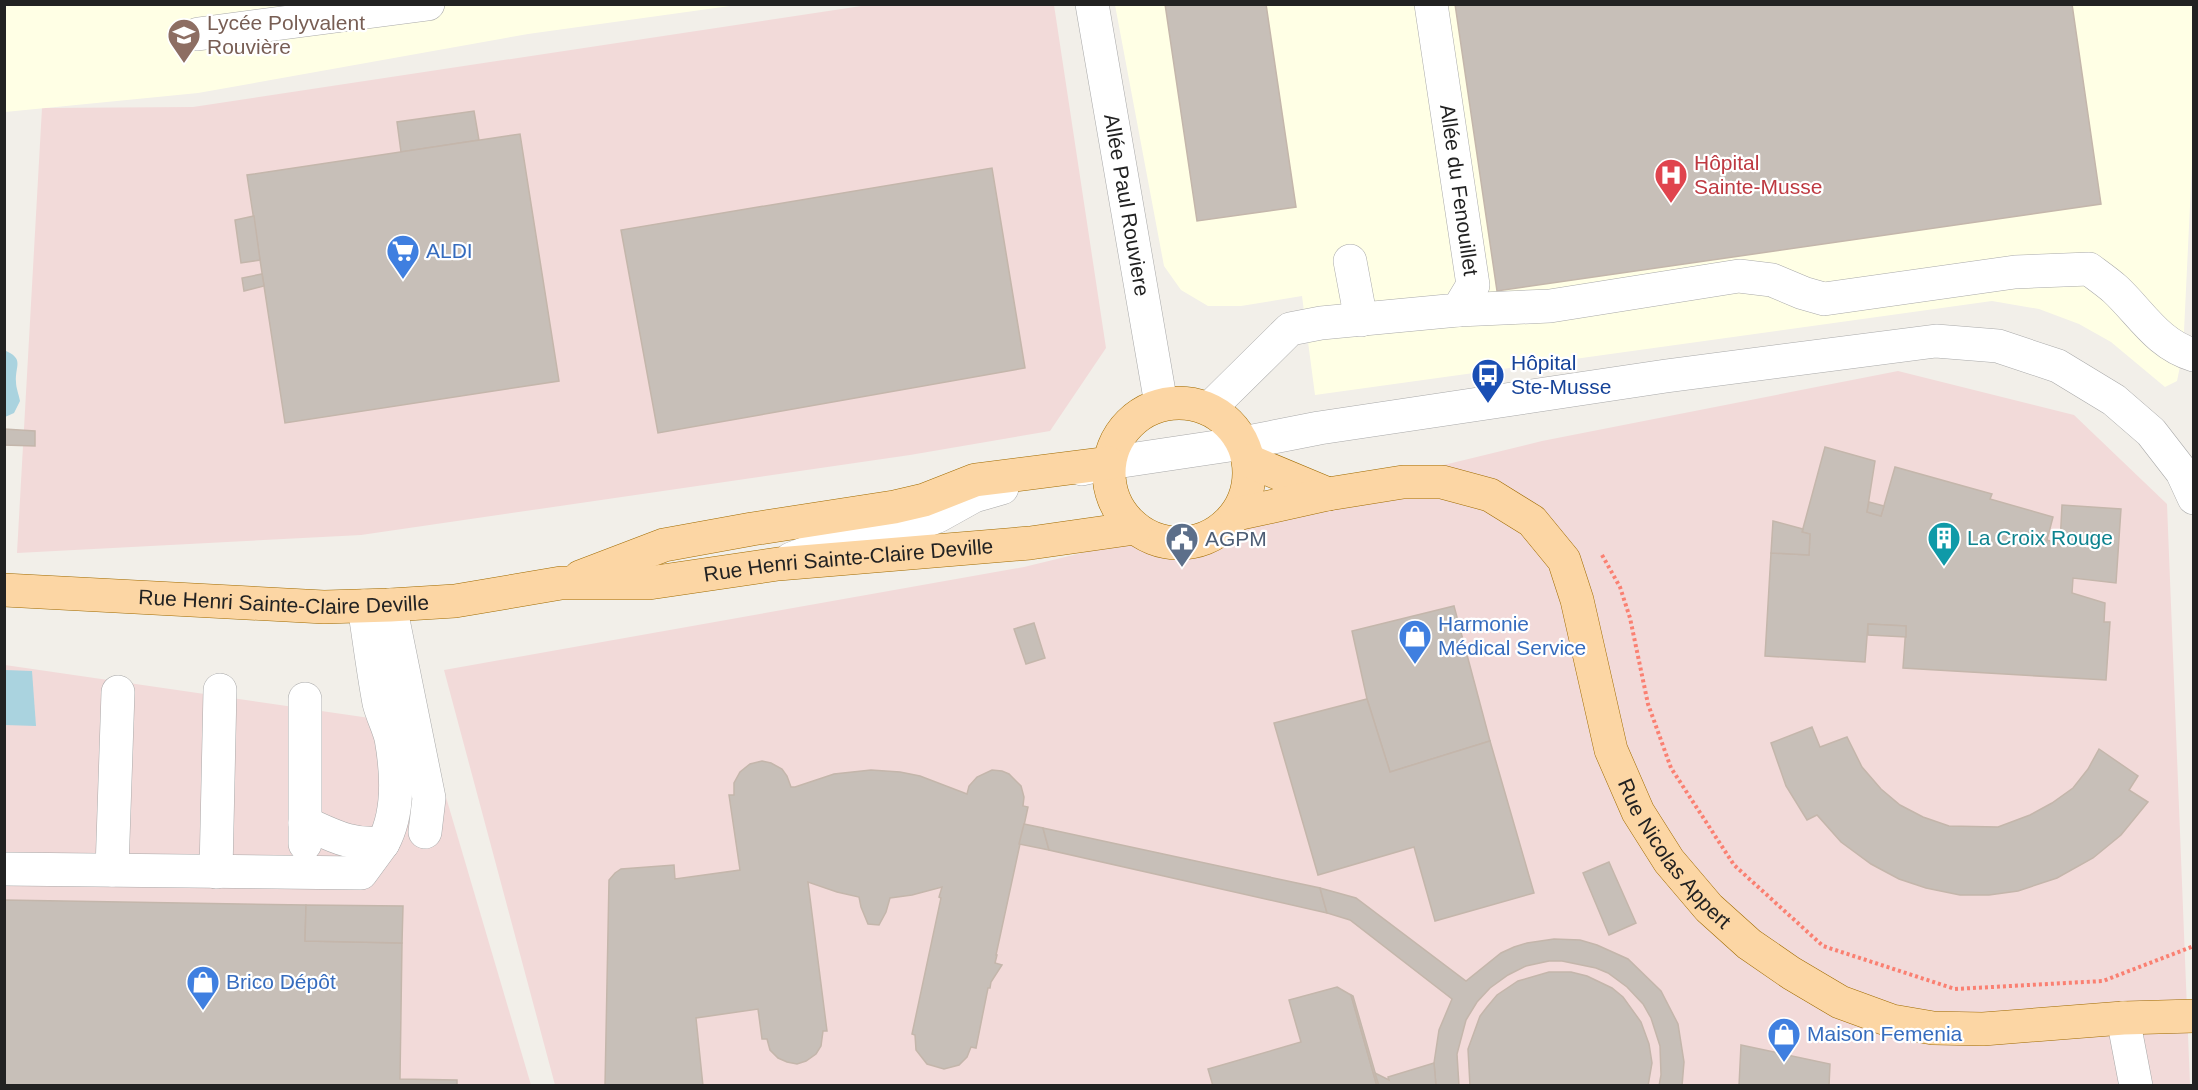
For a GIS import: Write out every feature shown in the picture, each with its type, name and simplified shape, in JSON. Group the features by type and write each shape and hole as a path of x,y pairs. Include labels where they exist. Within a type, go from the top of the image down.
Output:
{"main road":[{"path":"1185,402 1209,409 1223,417 1246,452 1250,480 1245,497 1237,514 1221,530 1200,540 1178,543 1155,540 1135,528 1119,510 1110,487 1109,463 1113,447 1126,426 1145,411 1161,404 1185,402"},
{"path":"1246,452 1328,494"},
{"name":"Rue Henri Sainte-Claire Deville","path":"561,584 664,545 752,528 894,507 924,500 975,480 1109,463"},
{"name":"Rue Nicolas Appert","path":"1237,514 1328,494 1404,482 1442,482 1490,495 1532,521 1564,560 1577,600 1611,750 1638,812 1669,861 1709,908 1749,944 1791,973 1840,1002 1892,1021 1933,1028 1983,1029 2123,1018 2193,1016"},
{"name":"Rue Henri Sainte-Claire Deville","path":"4,590 324,607 377,606 455,601 561,584 649,583 778,564 1030,543 1135,528"}],"street":[{"path":"198,34 428,4"},
{"name":"Allée Paul Rouviere","path":"1092,4 1161,404"},
{"name":"Allée du Fenouillet","path":"1431,4 1473,285 1458,310"},
{"path":"1350,261 1361,320"},
{"path":"1209,409 1290,329 1321,323 1458,310 1550,306 1739,276 1773,280 1824,299 2015,272 2089,269 2115,289 2149,328 2183,352 2193,355"},
{"path":"778,564 840,540 912,526 938,516 974,496 990,491 1109,463 1246,452 1319,428 1666,376 1936,341 1998,346 2058,366 2114,400 2151,432 2182,472 2193,498"},
{"path":"377,606 429,798 425,832"},
{"path":"4,869 361,873 383,843 395,808 395,775 391,737 380,705 377,606"},
{"path":"216,872 220,690"},
{"path":"112,870 118,692"},
{"path":"305,699 306,873"},
{"path":"305,824 334,837 363,844 383,843"},
{"path":"2123,1018 2136,1086"}],"path":[{"path":"1596,548 1603,555 1620,587 1630,618 1648,704 1671,768 1734,865 1823,946 1955,989 2103,981 2193,946"}],"shaded area":[{"name":"Lycée Polyvalent Rouvière","path":"5,5 737,5 528,34 198,93 5,112"},
{"path":"868,5 1054,5 1106,348 1050,431 910,455 361,535 17,553 42,108 193,107"},
{"name":"Hôpital Sainte-Musse","path":"1115,5 2193,5 2193,143 2183,352 2177,381 2165,387 2111,342 2079,324 2039,309 1992,301 1315,395 1302,296 1241,306 1208,306 1181,290 1164,266"},
{"path":"1898,371 2074,415 2167,504 2190,1085 555,1085 444,670 1024,567 1542,441"},
{"path":"5,665 425,726 531,1085 5,1086"}],"water":[{"path":"4,350 15,356 18,363 16,384 20,401 14,413 5,417"},
{"path":"5,670 32,671 36,726 5,725"}],"building":[{"path":"1165,4 1266,4 1296,207 1197,221"},
{"name":"Hôpital Sainte-Musse","path":"1455,4 2072,4 2101,204 1497,291"},
{"path":"474,111 479,140 401,152 397,122"},
{"name":"ALDI","path":"520,134 559,381 285,423 247,175"},
{"path":"992,168 1025,368 658,433 621,230"},
{"path":"254,216 260,260 241,263 235,220"},
{"path":"262,274 264,286 244,291 242,278"},
{"path":"4,429 35,431 35,446 4,445"},
{"name":"La Croix Rouge","path":"1825,447 1875,461 1867,512 1881,516 1895,467 1992,494 1990,499 2053,517 2047,540 2060,544 2062,505 2121,509 2116,583 2073,578 2072,593 2105,603 2104,622 2110,622 2106,680 1903,668 1906,626 1868,624 1865,662 1765,656 1771,553 1809,555 1810,534 1802,532"},
{"path":"1869,502 1884,506 1881,516 1867,512"},
{"path":"1773,521 1803,529 1802,532 1810,534 1809,555 1771,553"},
{"name":"Harmonie Médical Service","path":"1454,606 1490,741 1390,772 1367,699 1352,631"},
{"path":"1034,623 1045,658 1026,664 1014,629"},
{"path":"1868,624 1906,626 1906,637 1868,635"},
{"path":"1367,699 1390,772 1490,741 1534,893 1435,921 1414,847 1318,875 1274,723"},
{"path":"1812,727 1820,747 1847,737 1862,767 1881,789 1900,805 1923,817 1949,826 1998,827 2030,815 2073,788 2088,769 2099,749 2138,776 2129,790 2148,802 2121,835 2093,858 2057,878 2018,891 1989,895 1960,895 1926,888 1899,879 1871,864 1841,842 1817,815 1807,820 1786,786 1771,743"},
{"path":"762,761 782,769 791,787 834,774 871,770 920,776 967,794 969,786 977,777 992,770 1009,774 1021,786 1024,797 1023,806 1028,807 996,955 995,963 1002,965 988,988 976,1048 971,1047 967,1057 959,1065 944,1069 927,1064 916,1050 915,1035 912,1034 942,887 890,898 879,925 868,924 859,897 808,882 827,1031 823,1031 821,1046 816,1054 797,1064 778,1058 770,1050 767,1039 762,1039 758,1009 696,1018 703,1086 605,1086 609,880 621,869 674,865 675,879 740,870 729,795 734,795 734,783 740,772 750,764"},
{"path":"1024,824 1043,828 1049,850 1019,844"},
{"path":"1043,828 1320,888 1327,913 1049,850"},
{"path":"1609,862 1636,923 1609,935 1583,873"},
{"path":"1320,888 1356,898 1466,981 1501,953 1527,943 1554,939 1580,940 1628,959 1661,991 1678,1024 1684,1062 1682,1086 1659,1086 1660,1046 1651,1018 1643,1004 1627,987 1608,973 1596,968 1562,961 1549,961 1526,966 1508,975 1490,988 1477,1002 1466,1020 1457,1054 1459,1086 1436,1086 1434,1063 1439,1030 1452,999 1350,920 1327,913"},
{"name":"Brico Dépôt","path":"4,900 306,905 305,941 402,943 400,1079 457,1080 457,1086 4,1086"},
{"path":"306,905 403,906 402,943 305,941"},
{"path":"1549,972 1571,972 1587,976 1612,988 1623,997 1641,1022 1649,1044 1652,1063 1648,1086 1470,1086 1468,1049 1480,1016 1497,995 1518,981"},
{"path":"1337,987 1351,995 1377,1086 1213,1086 1208,1069 1301,1042 1289,1000"},
{"path":"1351,995 1353,996 1379,1086 1377,1086"},
{"path":"1741,1045 1830,1064 1829,1086 1739,1086"},
{"path":"1434,1063 1436,1086 1379,1086 1375,1073 1389,1080 1388,1077"}],"place":[{"name":"Lycée Polyvalent Rouvière","path":"184,64"},
{"name":"Hôpital Sainte-Musse","path":"1671,204"},
{"name":"ALDI","path":"403,280"},
{"name":"Hôpital Ste-Musse","path":"1488,404"},
{"name":"La Croix Rouge","path":"1944,567"},
{"name":"AGPM","path":"1182,568"},
{"name":"Harmonie Médical Service","path":"1415,665"},
{"name":"Brico Dépôt","path":"203,1011"},
{"name":"Maison Femenia","path":"1784,1063"}]}
